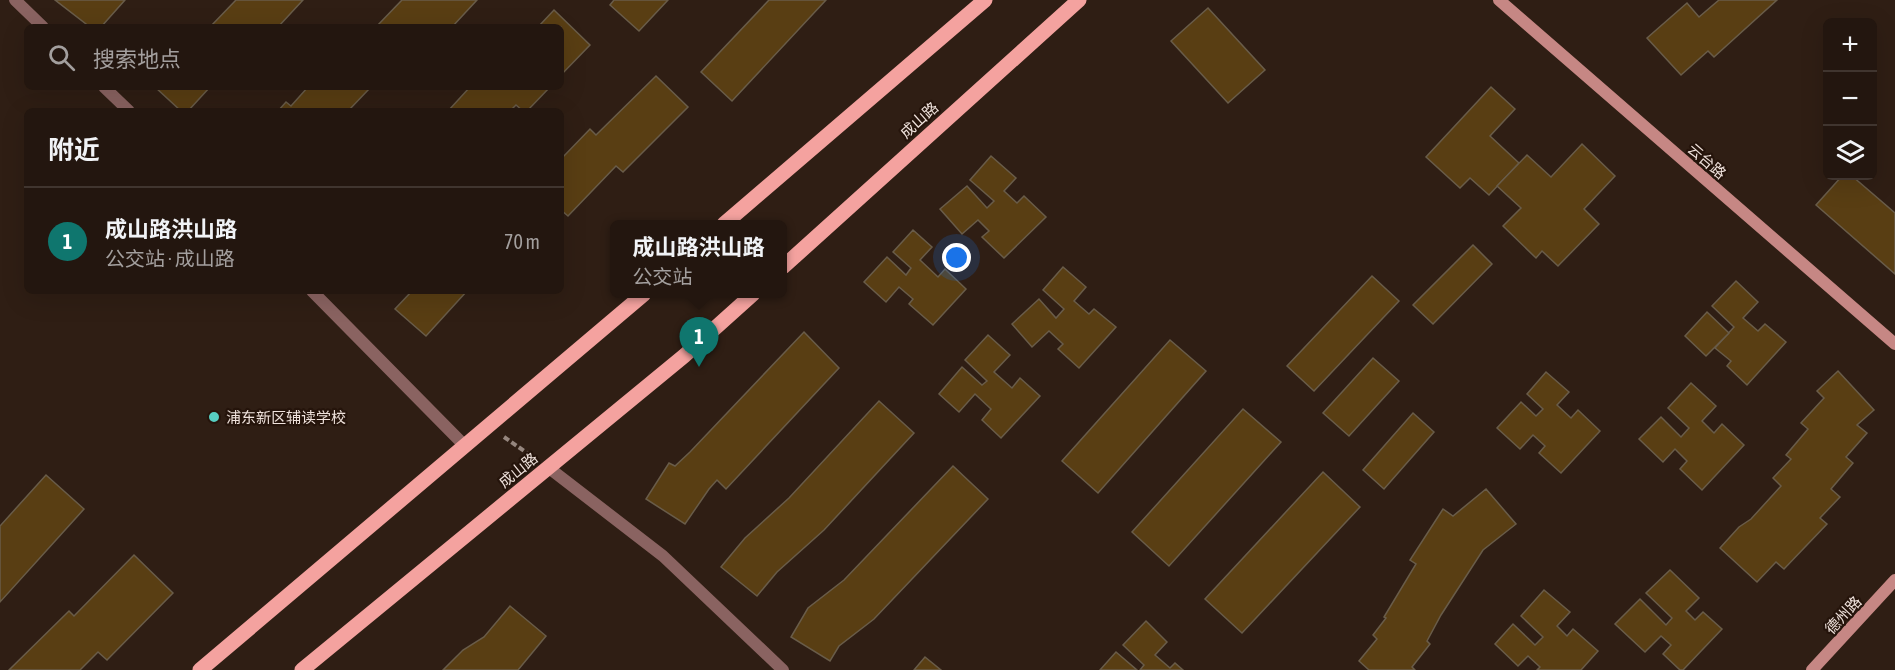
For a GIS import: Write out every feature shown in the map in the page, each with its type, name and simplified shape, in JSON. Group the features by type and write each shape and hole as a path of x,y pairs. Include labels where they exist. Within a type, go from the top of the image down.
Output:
{"main road":[{"path":"730,220 985,0"},
{"name":"成山路","path":"787,263 1079,0"},
{"path":"200,670 639,298"},
{"name":"成山路","path":"302,670 684,356 749,298"}],"street":[{"name":"云台路","path":"1499,0 1895,344"},
{"name":"德州路","path":"1812,670 1895,580"}],"lane":[{"path":"15,0 40,24"},
{"path":"107,90 126,108"},
{"path":"315,294 465,446"},
{"path":"549,468 663,556 783,670"}],"path":[{"path":"489,427 549,468"}],"building":[{"path":"55,0 125,0 104,24 86,24"},
{"path":"236,0 303,0 281,24 213,24"},
{"path":"402,0 477,0 455,24 379,24"},
{"path":"614,0 668,0 639,31 610,5"},
{"path":"769,0 826,0 732,101 701,72"},
{"path":"1719,0 1777,0 1714,57 1708,51 1681,75 1647,38 1687,3 1699,17"},
{"path":"1208,8 1265,70 1228,103 1171,41"},
{"path":"554,10 590,45 564,72 564,24 541,24"},
{"path":"656,76 688,107 623,172 616,166 568,216 564,213 564,156 590,129 596,135"},
{"path":"1491,87 1515,109 1490,136 1519,163 1489,195 1470,178 1460,188 1426,157"},
{"path":"158,90 207,90 191,108 178,108"},
{"path":"305,90 368,90 351,108 281,108 286,102 291,106"},
{"path":"467,90 547,90 530,108 520,108 516,105 513,108 451,108"},
{"path":"1582,144 1615,176 1584,209 1599,224 1558,266 1542,251 1536,258 1503,226 1521,208 1497,186 1527,155 1551,177"},
{"path":"991,156 1016,178 1004,191 1017,203 1024,196 1046,217 1004,258 982,237 989,231 978,220 962,234 940,209 967,186 987,208 994,201 970,180"},
{"path":"1838,180 1857,180 1895,213 1895,274 1816,205"},
{"path":"913,230 932,247 920,260 938,277 945,269 966,289 933,325 909,304 913,299 899,287 886,302 864,282 887,257 906,275 911,268 893,252"},
{"path":"1473,245 1492,264 1433,324 1413,305"},
{"path":"1063,267 1086,287 1074,301 1089,314 1094,309 1116,327 1079,368 1058,349 1063,344 1049,331 1032,347 1012,324 1039,299 1056,318 1064,309 1043,290"},
{"path":"1372,276 1399,301 1314,391 1287,366"},
{"path":"1736,281 1758,302 1743,318 1758,331 1765,324 1786,342 1747,385 1727,366 1731,361 1715,348 1734,327 1712,306"},
{"path":"409,294 464,294 426,336 395,309"},
{"path":"1707,312 1729,333 1706,356 1685,336"},
{"path":"804,332 839,368 726,489 717,480 685,524 646,499 669,463 675,466 690,452"},
{"path":"988,335 1010,355 994,372 1012,388 1020,378 1040,396 1001,438 982,420 991,409 975,394 959,412 939,394 962,367 982,385 987,381 965,360"},
{"path":"1170,340 1206,371 1098,493 1062,461"},
{"path":"1373,358 1399,381 1349,436 1323,413"},
{"path":"1838,371 1874,410 1857,425 1867,433 1846,457 1853,463 1831,489 1840,497 1820,518 1827,524 1784,569 1776,562 1757,582 1720,548 1781,486 1773,478 1791,459 1786,455 1808,429 1801,423 1824,398 1817,391"},
{"path":"1546,372 1569,392 1557,405 1571,418 1578,410 1600,431 1561,473 1539,453 1545,446 1533,435 1520,449 1497,428 1521,402 1536,416 1543,409 1527,394"},
{"path":"1691,383 1716,406 1702,421 1714,433 1722,424 1744,445 1702,490 1680,469 1687,461 1675,449 1663,462 1639,439 1661,417 1681,437 1689,428 1668,408"},
{"path":"879,401 914,433 824,530 777,572 757,596 721,567 745,538 789,498"},
{"path":"1243,409 1281,442 1169,566 1132,532"},
{"path":"1413,413 1434,432 1384,489 1363,470"},
{"path":"953,466 988,499 874,619 839,646 830,661 791,637 808,608 844,580"},
{"path":"1323,472 1360,507 1242,633 1205,599"},
{"path":"46,475 84,509 0,602 0,526"},
{"path":"1486,489 1516,524 1483,550 1441,615 1427,641 1430,644 1412,667 1415,670 1369,670 1359,661 1377,639 1373,635 1386,618 1384,617 1416,564 1410,560 1443,509 1453,516"},
{"path":"134,555 173,593 107,660 98,652 80,670 9,670 69,611 74,616"},
{"path":"1670,570 1699,598 1686,611 1695,620 1703,612 1722,629 1683,670 1680,670 1663,654 1671,645 1661,636 1645,652 1615,624 1640,599 1666,625 1672,618 1646,593"},
{"path":"1544,590 1570,612 1557,626 1567,636 1573,629 1598,651 1581,670 1537,670 1540,667 1528,656 1518,666 1495,644 1513,624 1535,645 1543,637 1521,616"},
{"path":"510,606 546,636 518,670 443,670 463,650 484,637"},
{"path":"1146,621 1167,642 1155,655 1170,668 1175,663 1183,670 1140,670 1144,665 1123,645"},
{"path":"1116,652 1137,670 1100,670"},
{"path":"925,657 941,670 914,670"}],"place":[{"name":"成山路洪山路","path":"699,367"},
{"name":"浦东新区辅读学校","path":"214,417"}]}
